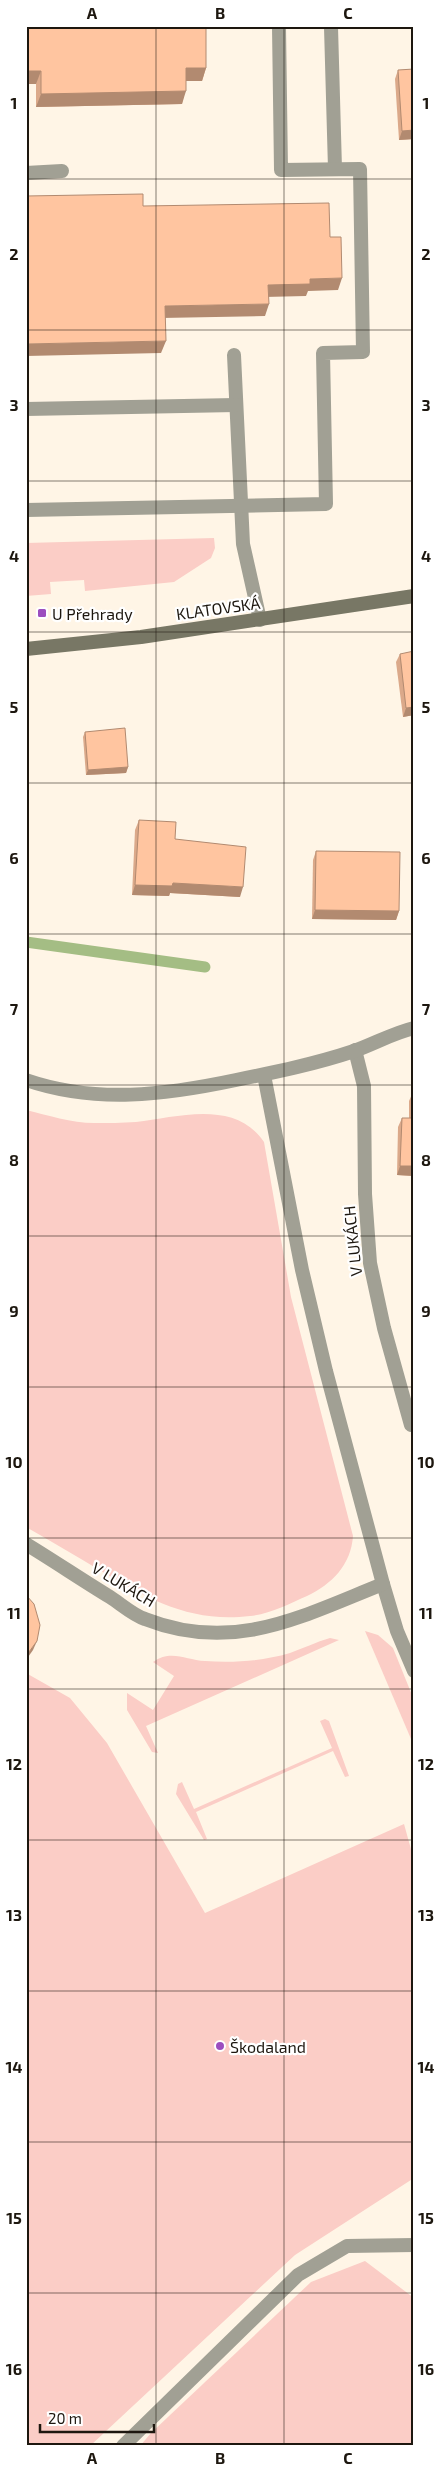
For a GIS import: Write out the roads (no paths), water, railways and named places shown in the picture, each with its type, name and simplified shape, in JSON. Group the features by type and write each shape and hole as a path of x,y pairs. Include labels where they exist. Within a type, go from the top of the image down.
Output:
{"main road":[{"name":"KLATOVSKÁ","path":"26,649 141,637 414,596"}],"street":[{"path":"26,510 326,504 323,353 363,352 360,169 282,170 279,27"},
{"path":"331,27 335,169"},
{"path":"26,173 62,171"},
{"path":"234,355 242,544 260,620"},
{"path":"26,409 236,405"},
{"path":"26,1080 72,1092 119,1096 176,1091 294,1069 355,1050 414,1028"},
{"name":"V LUKÁCH","path":"355,1050 364,1086 365,1194 370,1262 384,1328 411,1425"},
{"path":"264,1075 302,1270 326,1371 383,1584 397,1631 414,1671"},
{"name":"V LUKÁCH","path":"26,1544 144,1619 176,1628 208,1633 244,1632 282,1624 383,1584"},
{"path":"123,2446 298,2275 347,2246 414,2245"}],"waterway":[{"path":"26,942 205,967"}],"place":[{"name":"U Přehrady","path":"42,613"},
{"name":"Škodaland","path":"220,2046"}]}
